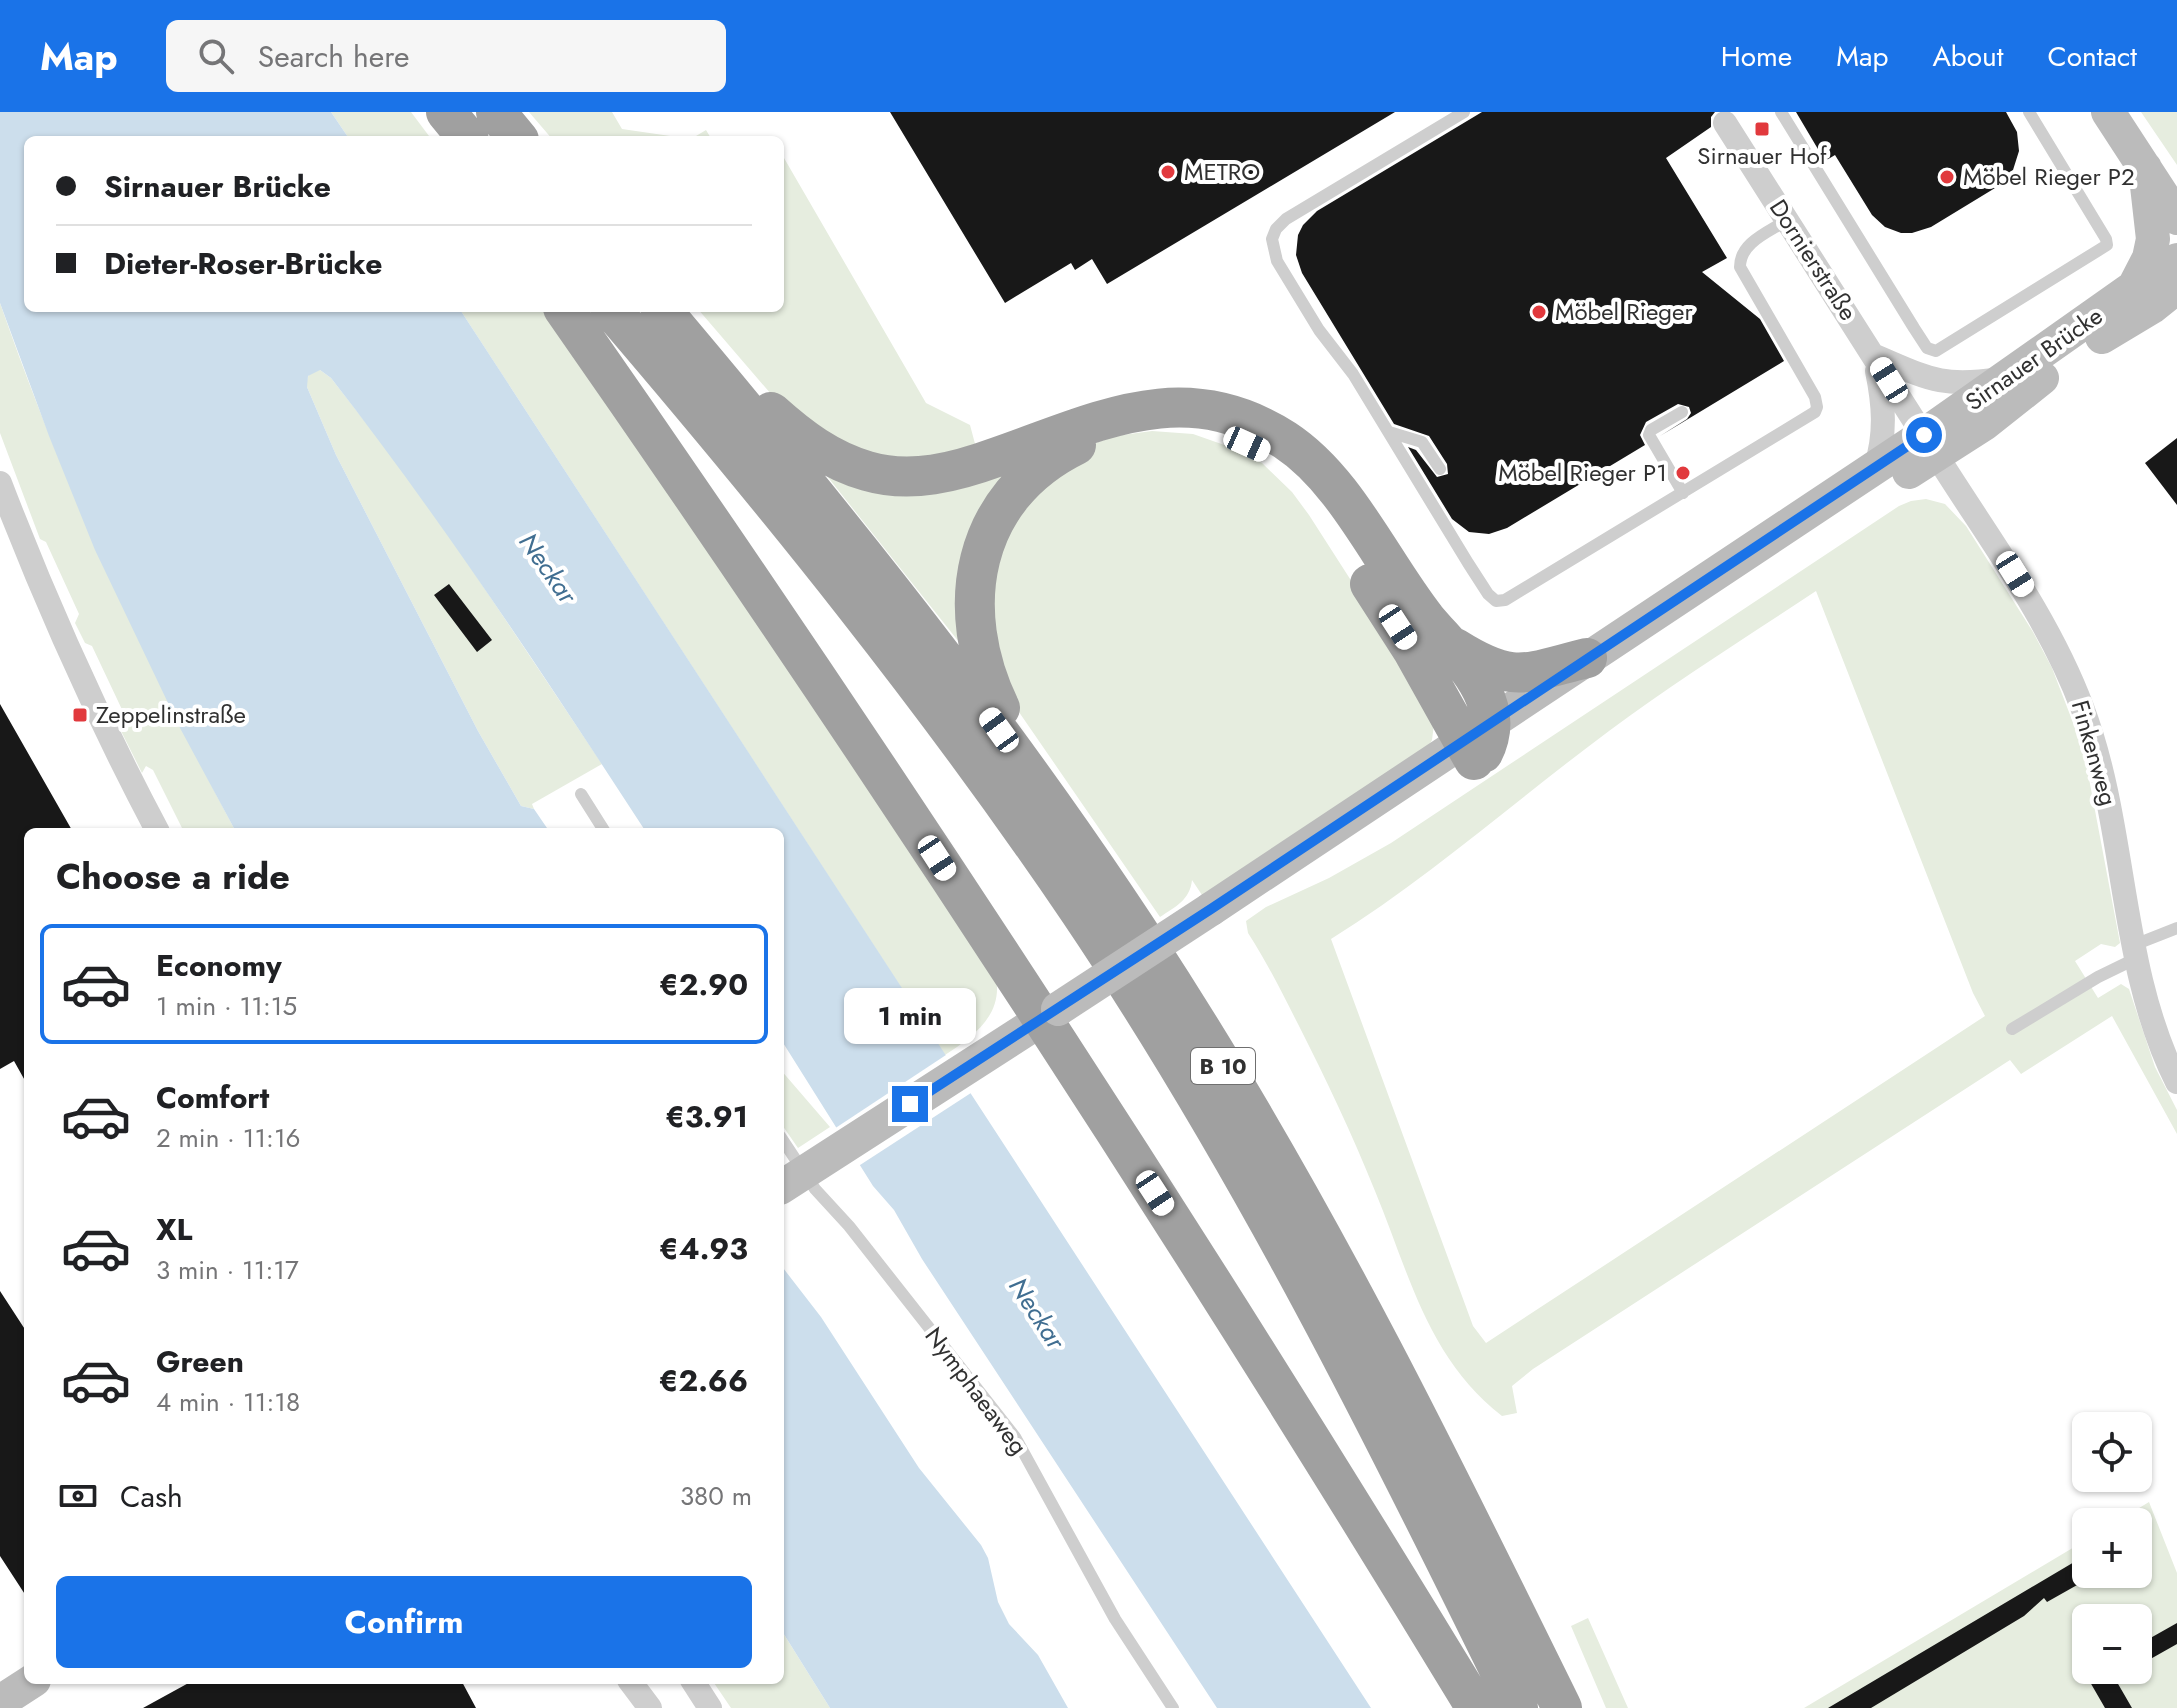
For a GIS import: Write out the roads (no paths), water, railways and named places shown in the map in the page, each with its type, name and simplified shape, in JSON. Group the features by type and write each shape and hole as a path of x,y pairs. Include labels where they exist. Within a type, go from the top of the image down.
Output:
{"highway":[{"path":"445,112 457,136"},
{"path":"445,112 466,136"},
{"path":"496,112 516,136"},
{"path":"566,312 1050,1014 1476,1708"},
{"name":"B 10","path":"613,312 865,616 1082,914 1165,1045 1283,1246 1361,1389 1518,1708"},
{"name":"B 10","path":"663,312 898,595 1032,775 1190,1011 1297,1192 1400,1382 1562,1708"},
{"path":"698,353 809,445 848,465 889,475 927,476 967,468 1129,413 1175,406 1196,407 1236,416 1285,440 1324,475 1388,567 1482,689 1490,710 1478,744"},
{"path":"1032,775 981,664 974,630 976,581 988,537 1011,496 1045,464 1090,438 1123,428 1159,423 1203,429 1247,444 1264,452 1302,483 1478,744"},
{"path":"1446,642 1487,665 1512,673 1536,672 1587,658"}],"main road":[{"path":"2108,112 2177,218"},
{"path":"2145,168 2153,239 2149,258 2160,296"},
{"name":"Sirnauer Brücke","path":"793,1172 999,1047 1211,909 1338,846 1478,744 1587,658 1876,466 1984,424 2072,356 2160,296 2177,260"},
{"name":"Sirnauer Brücke","path":"1478,744 1930,445 2005,378 2160,296"},
{"path":"0,1702 28,1684"}],"street":[{"name":"Dornierstraße","path":"1725,123 1930,445"},
{"name":"Dornierstraße","path":"1875,356 1884,413 1876,466"},
{"path":"1875,356 1935,381 1963,384 2005,378"},
{"name":"Finkenweg","path":"1930,445 2031,600 2049,631 2073,686 2093,738 2111,806 2135,952 2152,1021 2177,1082"},
{"path":"0,483 74,662 156,828"},
{"path":"632,1684 650,1708"},
{"path":"695,1684 710,1708"}],"lane":[{"path":"1464,112 1286,219 1276,229 1272,239 1277,261 1312,319 1353,374 1491,598 1501,601 1815,412 1815,397 1740,267 1748,245 1787,220"},
{"path":"1781,112 1914,328 1927,348 1936,351 2107,245 2029,112"},
{"path":"1682,412 1650,433 1683,493"},
{"path":"1389,432 1422,442 1440,469"},
{"path":"581,794 602,828"},
{"path":"2012,1029 2177,928"},
{"name":"Nymphaeaweg","path":"784,1147 793,1172 815,1189 849,1226 1015,1437 1115,1619 1173,1708"}],"water":[{"name":"Neckar","path":"0,112 331,112 347,136 24,136 24,312 462,312 1371,1708 1217,1708 922,1259 894,1210 873,1186 784,1044 784,828 643,828 454,544 331,378 320,370 308,376 307,387 336,455 478,731 521,806 534,809 547,828 234,828 180,728 95,550 0,303"},
{"path":"784,1269 821,1317 919,1468 981,1545 988,1558 998,1602 1009,1624 1038,1655 1068,1708 830,1708 784,1634"}],"place":[{"name":"Sirnauer Hof","path":"1762,129"},
{"name":"METRO","path":"1168,172"},
{"name":"Möbel Rieger P2","path":"1947,177"},
{"name":"Möbel Rieger","path":"1539,312"},
{"name":"Möbel Rieger P1","path":"1683,473"},
{"name":"Zeppelinstraße","path":"80,715"}]}
